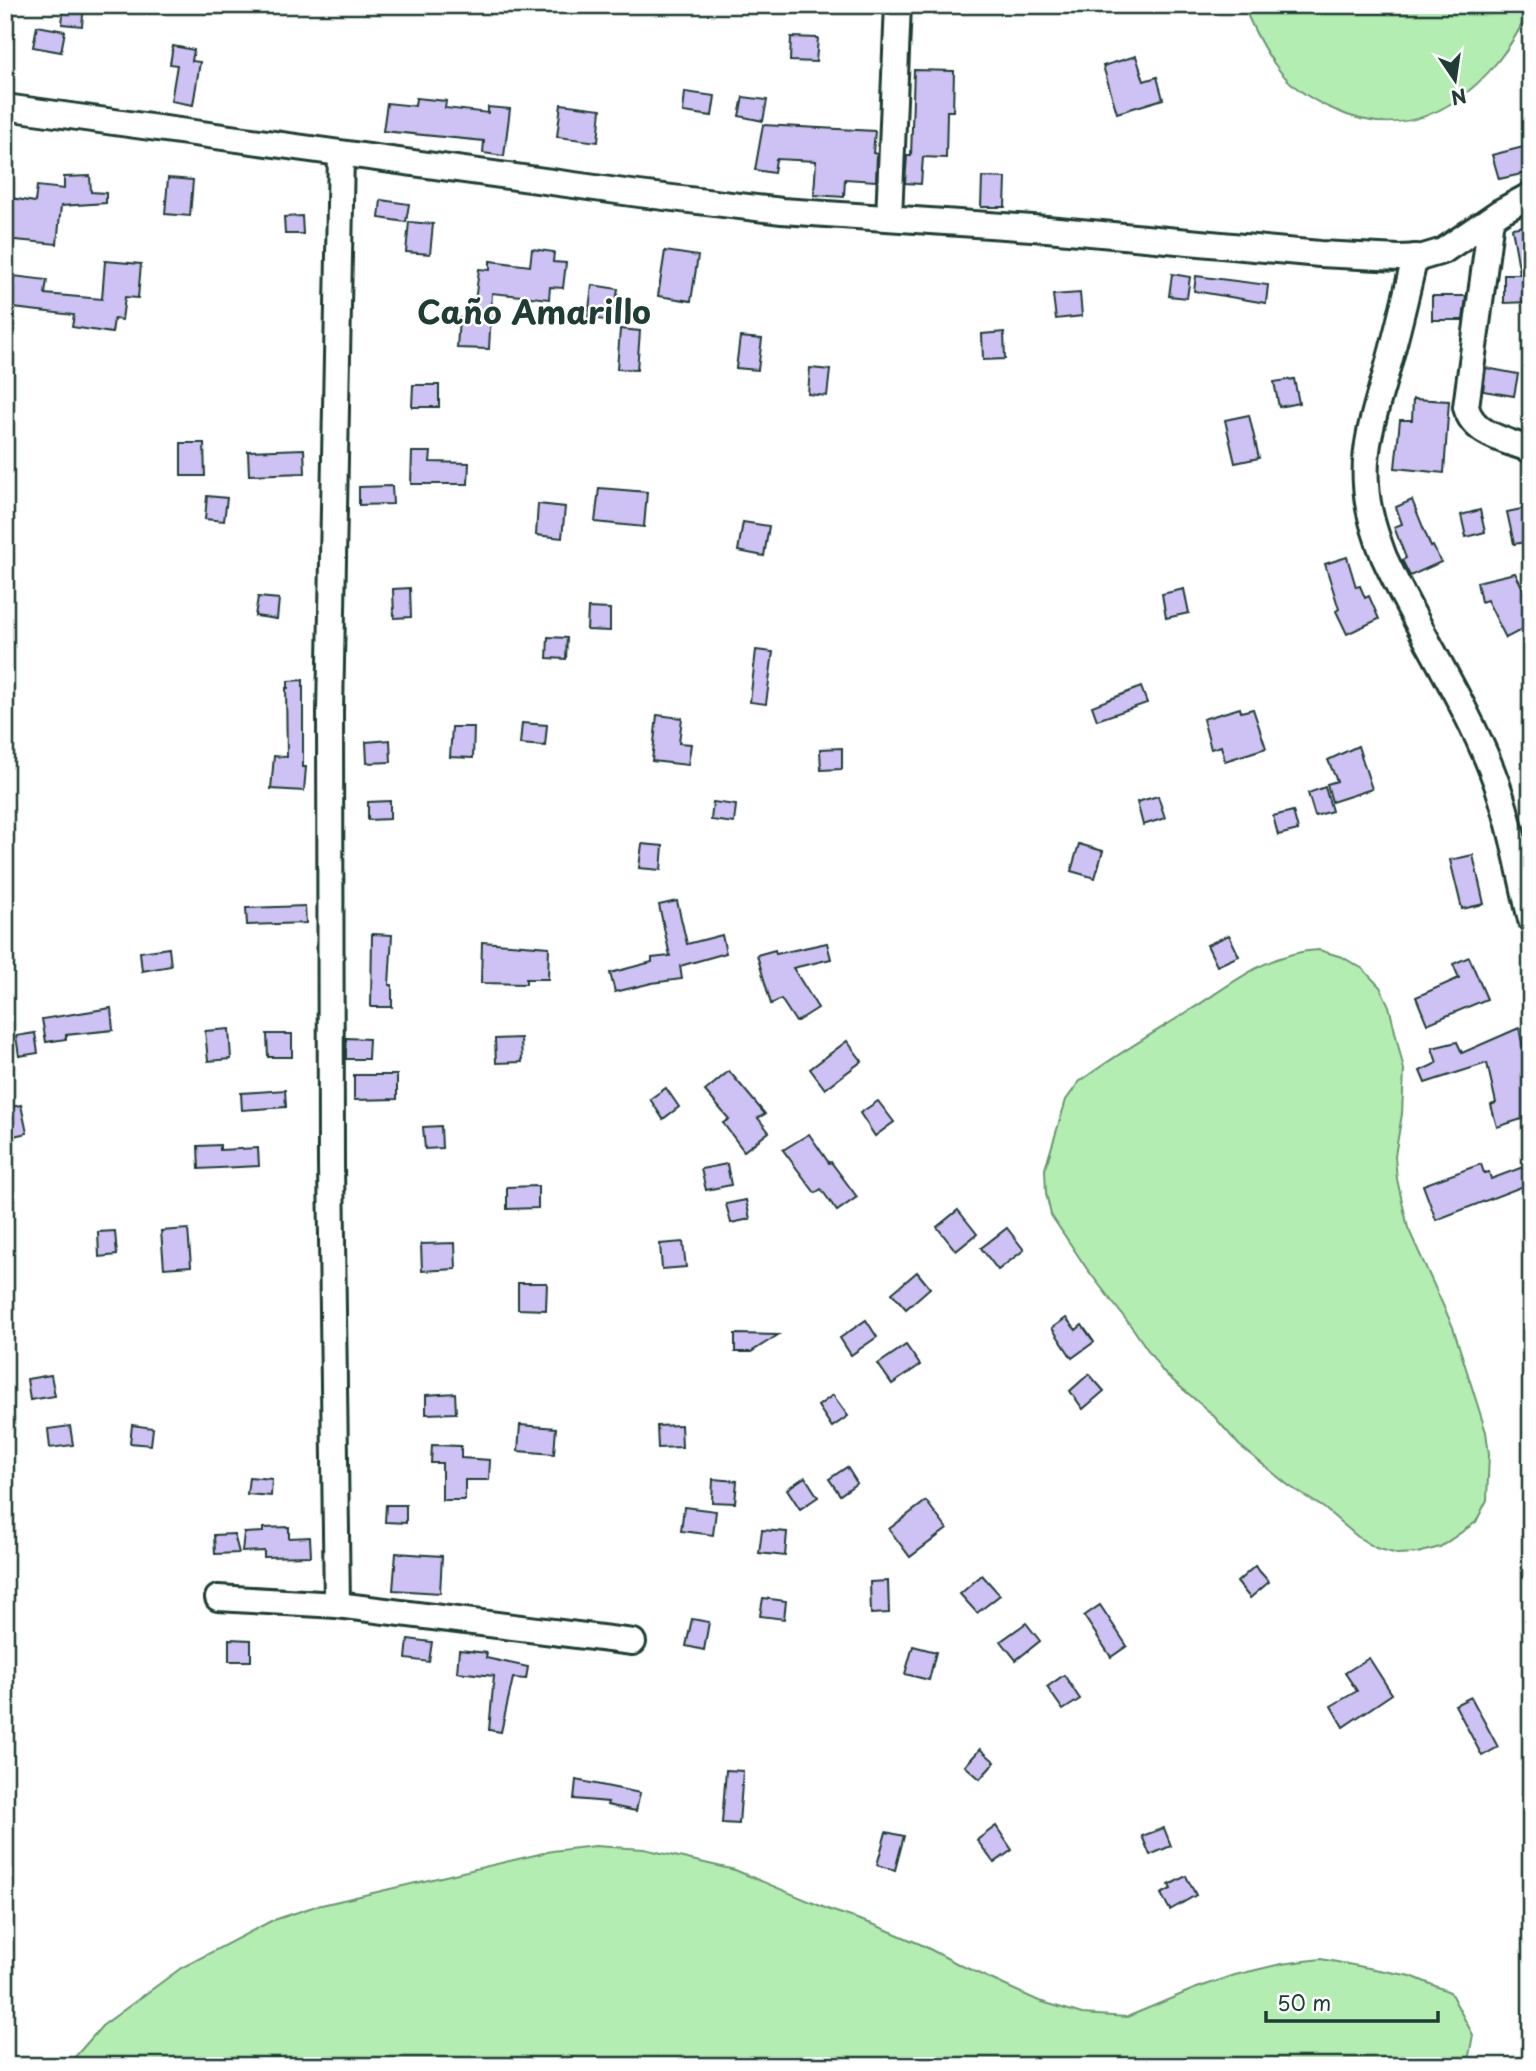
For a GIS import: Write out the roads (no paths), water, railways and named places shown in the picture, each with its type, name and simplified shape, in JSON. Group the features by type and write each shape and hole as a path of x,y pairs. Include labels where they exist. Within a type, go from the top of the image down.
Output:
{"street":[{"path":"888,218 898,5"},
{"path":"5,107 639,194 782,211 1047,229 1320,254 1415,257 1444,251 1531,195"},
{"path":"337,1605 331,1152 330,712 341,153"},
{"path":"1490,219 1466,407 1469,417 1479,430 1531,450"},
{"path":"1415,257 1373,418 1365,481 1367,500 1384,557 1492,770 1503,803 1531,920"},
{"path":"218,1598 337,1605 633,1642"}],"district":[{"name":"Caño Amarillo","path":"534,311"}]}
